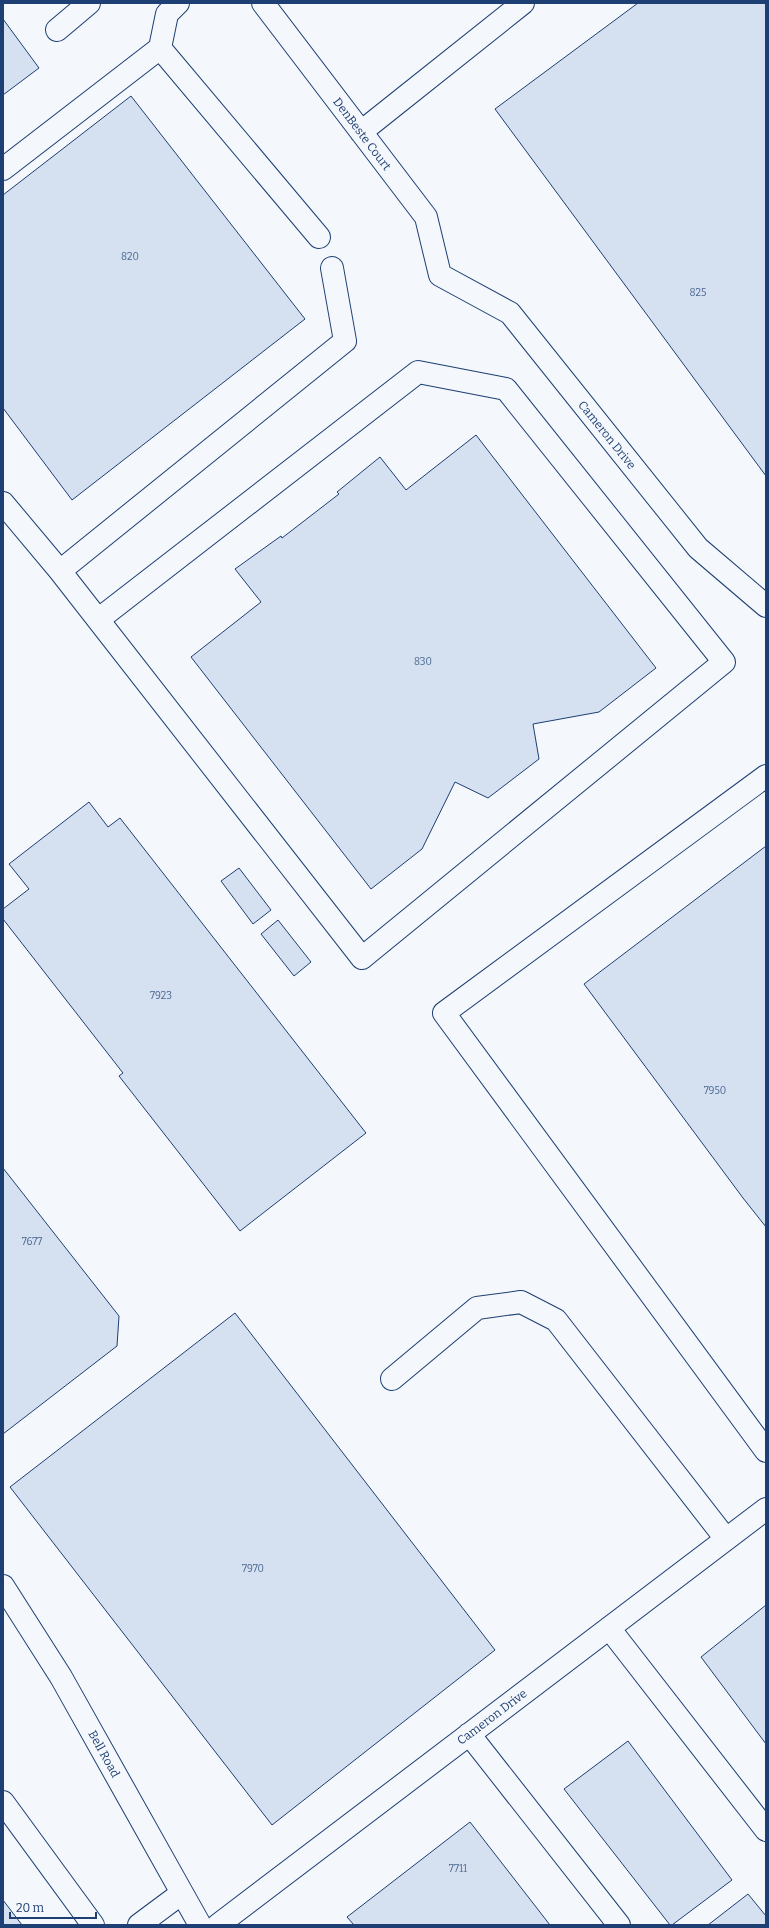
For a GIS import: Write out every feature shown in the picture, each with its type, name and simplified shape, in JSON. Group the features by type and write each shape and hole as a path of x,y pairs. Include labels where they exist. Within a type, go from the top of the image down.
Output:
{"street":[{"path":"57,30 89,3"},
{"path":"3,169 160,48 167,14 178,3"},
{"name":"DenBeste Court","path":"263,3 426,217 440,276"},
{"path":"361,132 523,3"},
{"path":"160,48 319,237"},
{"path":"60,571 345,341 332,268"},
{"name":"Cameron Drive","path":"440,276 510,313 698,548 766,606"},
{"path":"3,503 98,619 362,958 724,662 506,389 418,372 98,619"},
{"path":"766,776 444,1013 766,1451"},
{"path":"392,1379 477,1308 521,1302 556,1320 726,1539"},
{"name":"Cameron Drive","path":"218,1925 766,1509"},
{"name":"Bell Road","path":"3,1586 61,1677 200,1925"},
{"path":"609,1628 766,1830"},
{"path":"469,1734 619,1925"},
{"path":"3,1802 93,1925"},
{"path":"139,1925 182,1893"}],"building":[{"path":"638,3 766,3 766,476 495,109"},
{"path":"3,19 39,68 3,95"},
{"path":"131,96 305,319 72,500 3,408 3,195"},
{"path":"476,435 656,668 599,712 533,724 539,759 488,798 455,782 422,849 371,889 191,657 261,602 235,569 281,536 282,538 339,494 337,492 380,457 406,490"},
{"path":"89,802 108,827 120,818 366,1133 240,1231 119,1076 123,1073 3,919 3,909 29,889 9,864"},
{"path":"766,846 766,1227 584,984"},
{"path":"239,868 271,910 253,924 221,881"},
{"path":"278,920 311,962 294,976 261,934"},
{"path":"3,1168 119,1316 117,1346 3,1434"},
{"path":"235,1313 495,1650 272,1825 10,1487"},
{"path":"766,1605 766,1744 701,1657"},
{"path":"628,1741 732,1880 672,1925 670,1925 564,1789"},
{"path":"470,1822 550,1925 354,1925 347,1917"},
{"path":"748,1894 766,1916 766,1925 708,1925"},
{"path":"3,1900 22,1925 3,1925"}]}
